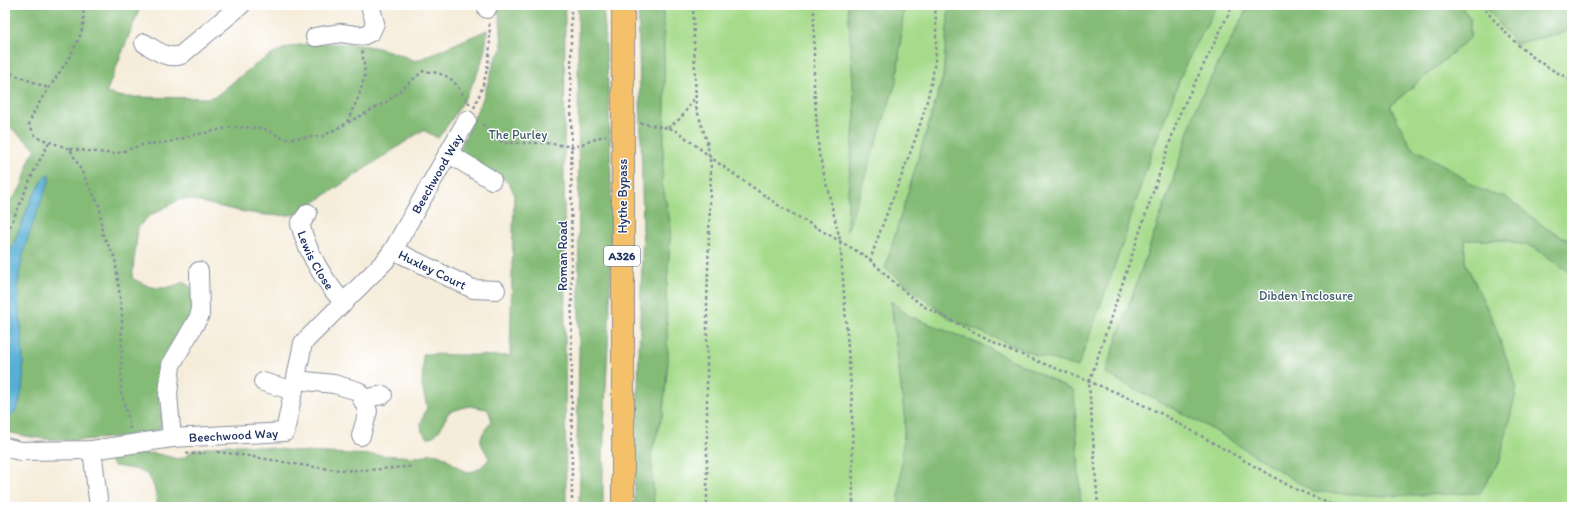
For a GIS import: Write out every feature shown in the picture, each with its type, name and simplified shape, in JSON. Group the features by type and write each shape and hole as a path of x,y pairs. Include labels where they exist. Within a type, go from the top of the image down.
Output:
{"main road":[{"name":"Hythe Bypass","path":"622,507 623,5"}],"street":[{"path":"144,44 165,55 174,57 189,49 230,12 241,5"},
{"path":"315,37 341,33 362,36 371,32 375,27 370,5"},
{"name":"Beechwood Way","path":"5,447 20,451 92,450 131,444 178,445 285,432 304,343 344,303 393,250 448,153 473,120"},
{"path":"448,153 492,180"},
{"name":"Lewis Close","path":"308,213 300,224 304,238 322,273 332,289 344,303"},
{"name":"Huxley Court","path":"393,250 474,290 496,290"},
{"path":"178,445 168,395 171,365 200,315 199,271"},
{"path":"263,382 295,386 334,384 358,391 368,411 361,436"},
{"path":"362,399 383,395"},
{"path":"92,450 99,507"}],"path":[{"path":"82,5 83,29 76,46 34,110 29,124 36,137 70,149 115,154 144,144 169,142 232,127 263,128 284,139 323,136 388,101 423,71 440,73 453,80 474,110 488,72 490,34 487,7"},
{"name":"Roman Road","path":"571,5 572,507"},
{"path":"693,5 696,107 710,157 711,214 707,304 707,507"},
{"path":"814,5 814,86 819,154 840,240 852,402 853,507"},
{"path":"870,260 907,164 926,99 935,60 935,5"},
{"path":"1098,507 1089,383 1179,115 1232,5"},
{"path":"1481,5 1516,44 1539,61 1572,80"},
{"path":"347,122 359,96 365,74 362,36"},
{"path":"5,71 48,88"},
{"path":"667,128 681,118 696,96"},
{"path":"473,120 483,126 503,143 546,143 574,147 604,136 622,124"},
{"path":"657,127 673,129 781,207 840,240 870,260 923,306 1012,351 1089,383 1118,393 1164,415 1294,488 1337,507"},
{"path":"5,238 34,171 50,141"},
{"path":"70,149 100,207 102,233 114,258 122,313 121,393 128,416 131,444"},
{"path":"178,445 190,454 209,452"},
{"path":"215,452 253,455 341,470 377,470 415,466"}],"green space":[{"path":"5,5 141,5 106,93 123,97 207,98 216,96 247,71 272,54 290,47 329,43 368,46 383,49 416,61 487,30 486,44 482,59 471,87 455,115 438,138 423,130 297,214 255,214 186,199 179,200 149,216 138,228 132,278 145,285 157,288 169,287 183,282 191,287 195,312 172,347 163,365 159,385 162,425 158,430 101,439 42,439 5,431 5,205 20,189 29,162 36,149 5,123"},
{"name":"The Purley","path":"496,5 565,5 564,179 566,507 158,507 154,486 147,474 135,469 114,466 110,462 112,457 154,453 178,459 185,457 193,450 224,445 245,445 303,452 421,457 431,453 440,455 448,459 462,470 470,472 479,469 489,459 481,441 483,434 491,421 490,414 487,409 469,406 449,412 439,431 428,438 422,432 421,423 427,407 422,386 423,354 510,356 514,194 505,180 483,172 459,151 483,98 496,57 502,49 500,18"},
{"path":"578,5 603,5 609,105 611,171 611,271 603,507 579,507 580,473 577,445 579,354"},
{"path":"638,5 663,5 665,103 662,183 671,227 666,297 668,361 663,413 651,454 654,507 634,507 643,229"},
{"path":"663,5 848,5 855,114 848,191 847,230 897,79 904,5 949,5 943,77 885,268 1124,240 1150,156 1185,66 1217,5 1249,5 1197,105 1172,183 1105,373 1214,430 1314,492 1494,323 1465,262 1465,240 1505,240 1535,248 1572,274 1572,507 1081,507 1074,391 984,346 909,316 891,302 905,421 898,507 654,507 651,454 663,413 668,361 666,297 671,227 662,183 665,103"},
{"path":"848,5 904,5 897,79 847,232 848,191 855,114"},
{"path":"949,5 1217,5 1185,66 1150,156 1124,240 1078,367 1036,355 950,319 885,268 943,77"},
{"name":"Dibden Inclosure","path":"1249,5 1460,5 1470,18 1470,38 1390,106 1411,147 1445,166 1481,190 1506,197 1546,228 1572,242 1572,274 1535,248 1505,240 1465,240 1465,262 1494,323 1517,388 1500,460 1480,493 1386,496 1313,492 1214,430 1105,373 1172,183 1197,105"},
{"path":"1460,5 1485,5 1516,44 1572,30 1572,242 1546,228 1506,198 1481,190 1445,166 1410,147 1390,106 1470,38 1470,18"},
{"path":"1485,5 1572,5 1572,30 1515,44"},
{"path":"891,301 909,316 984,346 1074,391 1081,507 898,507 905,421"}],"water":[{"path":"46,175 49,175 49,182 34,220 22,258 18,285 23,359 23,380 20,399 15,412 5,418 5,264 32,198"}]}
